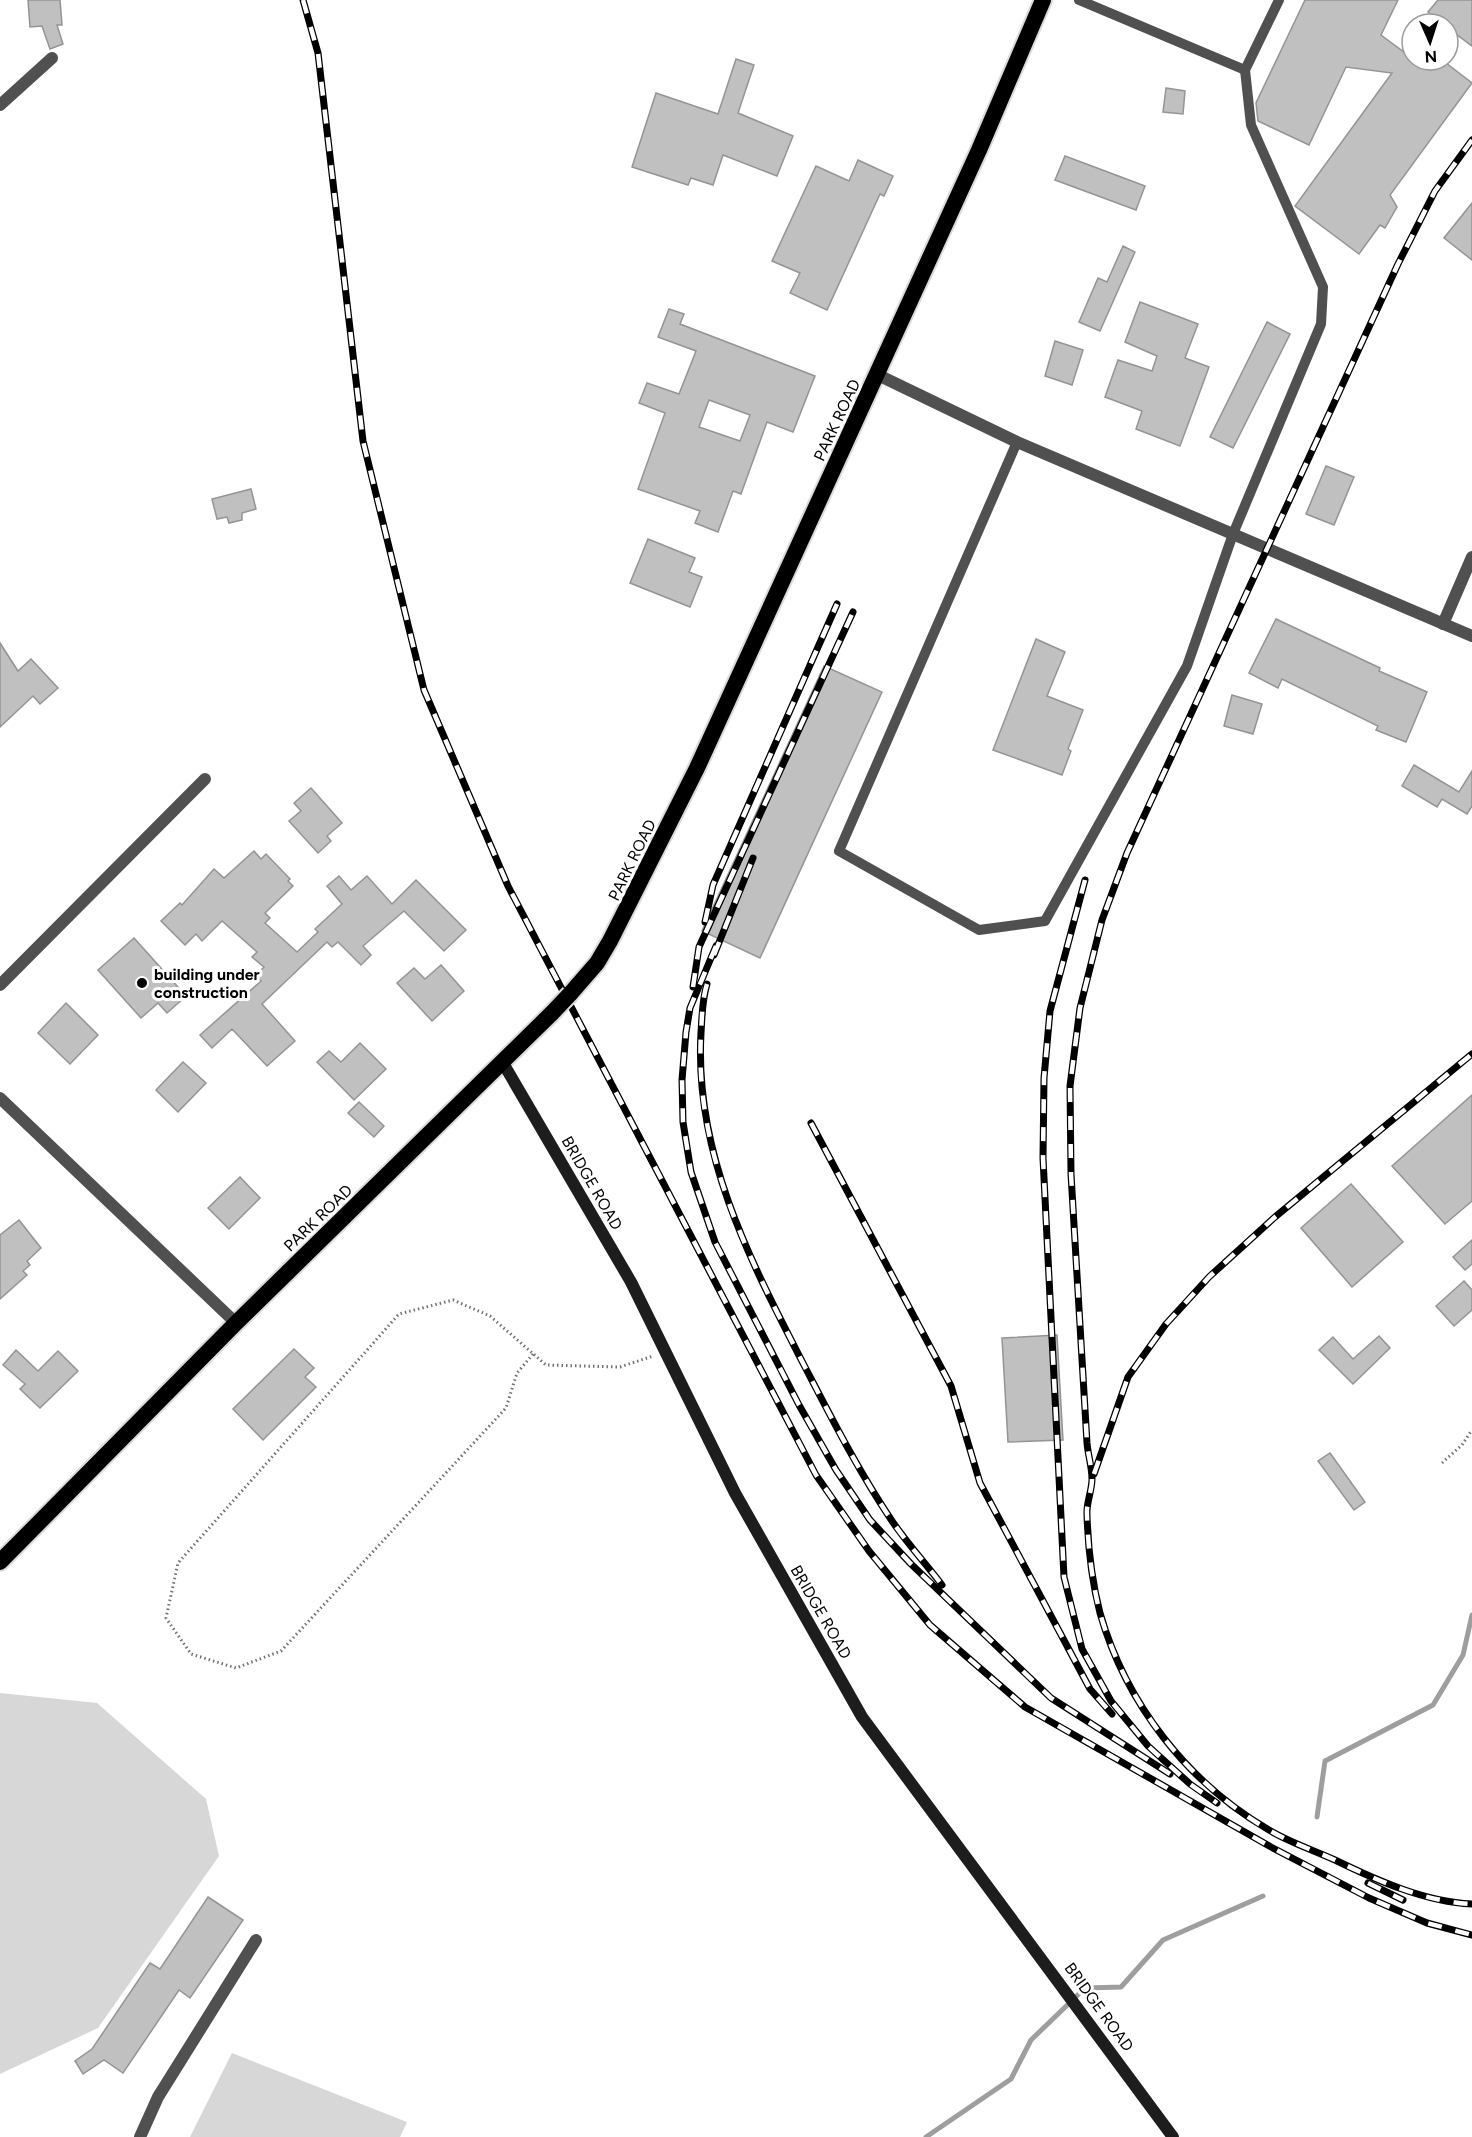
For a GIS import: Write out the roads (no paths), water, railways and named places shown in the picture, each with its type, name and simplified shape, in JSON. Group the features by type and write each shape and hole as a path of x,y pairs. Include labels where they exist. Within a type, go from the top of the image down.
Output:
{"highway":[{"name":"PARK ROAD","path":"0,1562 236,1323 503,1063 597,963 630,905 697,768 878,375 979,150 1043,0"}],"main road":[{"name":"BRIDGE ROAD","path":"503,1063 631,1282 735,1493 862,1717 1173,2137"}],"street":[{"path":"0,105 52,58"},
{"path":"878,375 1017,442 1472,636"},
{"path":"1443,624 1472,557"},
{"path":"0,986 205,779"},
{"path":"0,1098 236,1323"},
{"path":"140,2137 158,2097 256,1940"}],"lane":[{"path":"1079,0 1245,70"},
{"path":"1017,442 839,851 979,930 1045,921 1187,666 1233,534 1321,324 1323,287 1251,125 1245,70 1279,0"}],"waterway":[{"path":"1317,1817 1325,1761 1433,1705 1463,1655 1472,1615"},
{"path":"926,2137 1011,2079 1031,2040 1085,1988 1121,1987 1163,1940 1263,1896"}],"railway":[{"path":"303,0 318,53 363,441 424,690 508,886 816,1475 869,1551 930,1625 1025,1707 1271,1847 1369,1898 1427,1923 1472,1935"},
{"path":"1472,140 1435,191 1398,264 1127,853 1102,920 1080,1008 1070,1086 1071,1174 1087,1443 1092,1474 1087,1510 1089,1552 1100,1613 1111,1647 1126,1679 1164,1738 1187,1765 1212,1789 1269,1830 1384,1882 1437,1899 1472,1904"},
{"path":"705,922 713,885 837,604"},
{"path":"693,987 699,947 853,612"},
{"path":"714,955 753,858"},
{"path":"1085,880 1050,1011 1044,1078 1043,1158 1064,1577 1082,1649 1111,1701 1148,1746 1190,1784 1217,1803"},
{"path":"716,946 690,1008 686,1032 682,1080 683,1122 691,1172 715,1242 799,1405 836,1470 870,1520 911,1564 1051,1698 1170,1774"},
{"path":"707,984 702,1015 701,1078 707,1122 730,1206 765,1288 846,1445 892,1521 942,1585"},
{"path":"1094,1474 1128,1377 1166,1324 1209,1277 1275,1217 1472,1054"},
{"path":"811,1123 951,1386 980,1483 1090,1689 1112,1714"},
{"path":"1368,1883 1403,1900"}],"place":[{"name":"building under construction","path":"142,983"}]}
